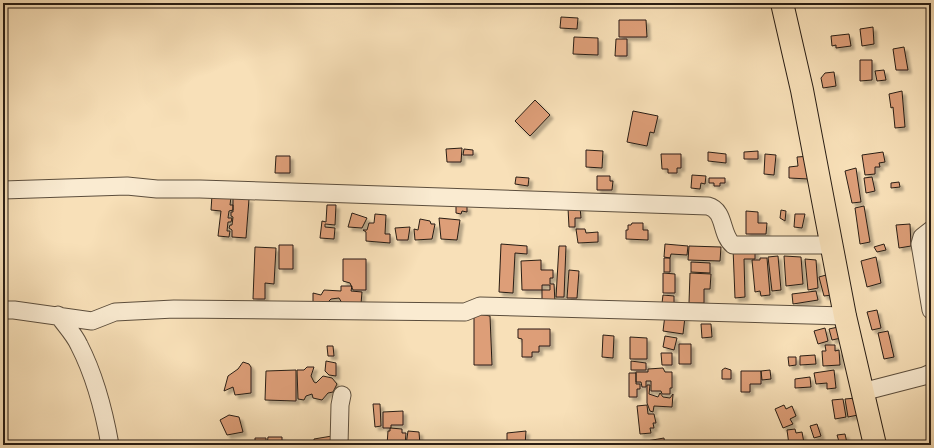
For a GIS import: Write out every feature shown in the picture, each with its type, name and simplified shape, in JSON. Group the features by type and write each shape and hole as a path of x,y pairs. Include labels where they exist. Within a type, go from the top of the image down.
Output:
{"main road":[{"path":"782,3 802,90 845,316 875,445"}],"street":[{"path":"3,190 127,186 157,189 231,190 708,206 715,208 719,212 727,237 733,245 832,245"},
{"path":"931,230 922,237 920,244 931,310"},
{"path":"3,310 58,315 92,321 115,312 174,309 465,312 480,306 845,316"},
{"path":"58,315 79,344 104,411 110,445"},
{"path":"862,392 931,373"},
{"path":"339,445 340,405 342,395"}],"building":[{"path":"561,17 578,18 577,29 560,28"},
{"path":"619,20 646,20 647,37 619,37"},
{"path":"873,27 874,44 862,46 860,29"},
{"path":"849,34 851,46 836,48 836,45 832,46 831,36"},
{"path":"574,37 598,38 598,55 573,54"},
{"path":"616,39 627,39 627,56 615,56"},
{"path":"904,47 908,70 896,70 893,49"},
{"path":"860,60 872,60 872,80 860,81"},
{"path":"884,70 886,80 877,81 875,71"},
{"path":"834,72 836,86 823,88 821,78 825,73"},
{"path":"902,91 905,127 895,128 893,107 891,108 889,94"},
{"path":"535,100 550,115 530,136 515,121"},
{"path":"633,111 658,116 654,133 650,132 647,146 627,142"},
{"path":"462,148 461,162 447,162 446,149"},
{"path":"464,149 473,150 473,155 463,155"},
{"path":"586,150 603,151 602,168 586,167"},
{"path":"758,151 758,159 744,159 744,152"},
{"path":"708,152 726,154 726,163 708,161"},
{"path":"883,152 885,162 879,163 880,167 875,167 875,174 865,175 862,155"},
{"path":"661,154 681,154 681,168 677,168 677,173 668,173 668,169 662,169"},
{"path":"765,154 776,155 774,175 764,174"},
{"path":"276,156 290,156 290,173 275,173"},
{"path":"811,156 809,179 789,178 789,167 798,166 797,157"},
{"path":"856,168 861,202 852,203 845,171"},
{"path":"692,175 706,176 705,184 701,183 700,189 691,188"},
{"path":"597,176 610,176 610,181 613,181 612,190 597,190"},
{"path":"516,177 529,178 528,186 515,184"},
{"path":"872,177 875,191 866,193 864,178"},
{"path":"709,178 725,178 725,183 720,183 720,186 714,186 714,183 709,183"},
{"path":"899,182 900,187 891,188 891,183"},
{"path":"212,195 231,197 230,205 233,205 233,210 229,211 228,218 232,218 231,222 228,222 227,231 230,231 229,237 218,236 221,211 211,210"},
{"path":"233,198 249,199 246,238 232,237 232,230 229,228 230,225 232,225 233,217 231,216 231,212 233,212"},
{"path":"327,205 336,205 335,225 325,224 325,227 335,228 334,239 320,238 322,221 326,222"},
{"path":"456,206 467,206 467,212 462,211 461,214 456,213"},
{"path":"864,206 870,242 860,244 855,208"},
{"path":"580,207 581,218 575,218 575,227 569,227 568,208"},
{"path":"781,210 786,211 785,221 780,218"},
{"path":"746,211 758,212 758,223 767,223 766,234 746,234"},
{"path":"352,213 367,218 362,228 348,227"},
{"path":"375,214 386,215 385,234 390,234 390,243 366,241 366,232 363,230 367,230 369,223 374,223"},
{"path":"795,214 805,214 802,228 794,227"},
{"path":"439,218 460,220 457,240 441,239"},
{"path":"420,219 430,221 431,224 435,224 432,239 415,240 414,229 418,230"},
{"path":"632,223 643,223 643,230 648,230 648,240 626,239 626,230 628,230 628,225 631,225"},
{"path":"910,224 911,246 899,248 896,225"},
{"path":"410,227 408,240 397,240 395,228"},
{"path":"576,229 585,229 586,233 598,232 598,242 578,243"},
{"path":"501,244 527,246 527,254 515,253 513,293 499,292"},
{"path":"665,244 688,246 687,255 671,254 670,258 664,257"},
{"path":"884,244 886,250 877,252 874,247"},
{"path":"279,245 293,245 293,269 279,269"},
{"path":"559,246 566,246 564,297 556,297"},
{"path":"689,246 721,247 720,261 688,260"},
{"path":"255,247 276,248 274,284 265,283 265,299 253,299"},
{"path":"755,247 755,259 744,259 745,297 735,298 733,248"},
{"path":"778,256 781,290 772,291 768,257"},
{"path":"784,256 801,257 803,284 786,286"},
{"path":"876,257 881,283 867,287 861,261"},
{"path":"664,258 670,258 670,272 664,272"},
{"path":"760,258 767,258 770,295 761,296 760,291 755,292 752,260 760,260"},
{"path":"343,259 366,259 366,290 353,290 350,283 343,281"},
{"path":"805,259 816,260 818,288 808,290"},
{"path":"541,260 541,270 553,270 553,278 550,278 550,284 554,284 555,302 542,302 542,290 522,290 521,261","holes":["542,285 550,285 550,290 542,290"]},
{"path":"691,262 710,263 710,273 691,272"},
{"path":"569,270 579,271 577,298 567,298"},
{"path":"663,273 675,274 675,293 663,293"},
{"path":"690,273 711,274 710,289 704,289 704,303 689,303"},
{"path":"826,275 832,295 824,296 819,277"},
{"path":"341,286 352,286 351,291 362,292 361,304 342,303 339,298 331,299 326,304 313,304 313,293 321,295 324,290 341,291"},
{"path":"816,291 818,300 793,304 792,294"},
{"path":"663,295 674,296 674,304 662,303"},
{"path":"877,310 881,328 872,330 867,312"},
{"path":"479,314 490,316 492,365 474,365 474,317"},
{"path":"665,315 685,317 683,334 663,331"},
{"path":"701,324 711,324 712,337 702,338"},
{"path":"838,327 841,338 832,340 829,329"},
{"path":"825,328 828,341 818,344 814,331"},
{"path":"518,329 550,329 550,346 539,346 539,352 532,352 532,357 522,357 522,339 518,338"},
{"path":"888,331 894,357 884,359 878,333"},
{"path":"603,335 614,336 613,358 602,357"},
{"path":"665,336 677,338 674,350 663,347"},
{"path":"630,337 647,338 647,359 630,359"},
{"path":"679,344 691,344 691,364 679,364"},
{"path":"825,345 835,345 835,351 839,350 840,365 823,366 822,351 826,351"},
{"path":"327,346 333,346 334,356 328,356"},
{"path":"661,353 672,353 672,365 662,365"},
{"path":"815,355 816,364 800,365 800,356"},
{"path":"788,357 796,357 796,365 789,366"},
{"path":"326,361 336,363 336,376 329,375 325,371"},
{"path":"631,361 646,363 646,370 631,370"},
{"path":"243,362 249,364 251,367 251,393 235,395 233,387 224,391 228,376 238,369"},
{"path":"307,367 314,367 311,376 314,382 316,383 323,376 332,378 337,384 333,392 328,393 322,400 313,398 312,394 306,396 304,400 298,399 297,370 304,370"},
{"path":"663,368 665,372 672,372 672,388 670,388 670,394 662,394 661,391 651,391 651,381 646,381 646,387 642,387 641,382 636,382 636,372 648,372 648,369"},
{"path":"725,368 731,370 731,379 722,379 722,370"},
{"path":"296,370 296,401 265,400 266,371"},
{"path":"770,370 771,379 762,380 761,371"},
{"path":"834,370 836,388 827,389 827,383 816,384 814,373"},
{"path":"741,371 761,371 761,384 750,384 750,392 741,392"},
{"path":"629,373 636,373 636,384 640,384 640,389 637,389 637,397 629,397"},
{"path":"810,377 811,387 795,388 795,379"},
{"path":"647,385 650,385 649,394 658,397 660,393 663,397 670,398 673,394 672,407 654,406 653,412 650,411 647,403"},
{"path":"856,398 858,415 848,417 845,399"},
{"path":"843,399 846,417 835,419 832,400"},
{"path":"373,404 380,404 381,426 375,427"},
{"path":"647,405 648,414 654,414 656,423 653,423 654,428 650,428 651,433 640,434 637,406"},
{"path":"784,405 786,409 792,406 796,416 790,419 793,424 783,428 775,409"},
{"path":"403,411 403,425 391,425 391,428 383,428 383,412"},
{"path":"229,415 239,417 243,432 227,435 220,420"},
{"path":"817,424 821,436 814,438 810,426"},
{"path":"390,428 402,429 402,433 406,433 405,445 387,445 388,431 390,431"},
{"path":"795,429 796,433 802,432 804,443 789,445 787,430"},
{"path":"408,431 419,432 420,445 406,445"},
{"path":"526,431 525,445 507,445 507,433"},
{"path":"845,434 847,443 840,445 837,435"},
{"path":"338,435 337,445 314,445 314,439"},
{"path":"268,437 282,437 282,445 267,445"},
{"path":"255,438 266,438 266,445 255,445"},
{"path":"664,438 665,445 642,445 641,442"}]}
